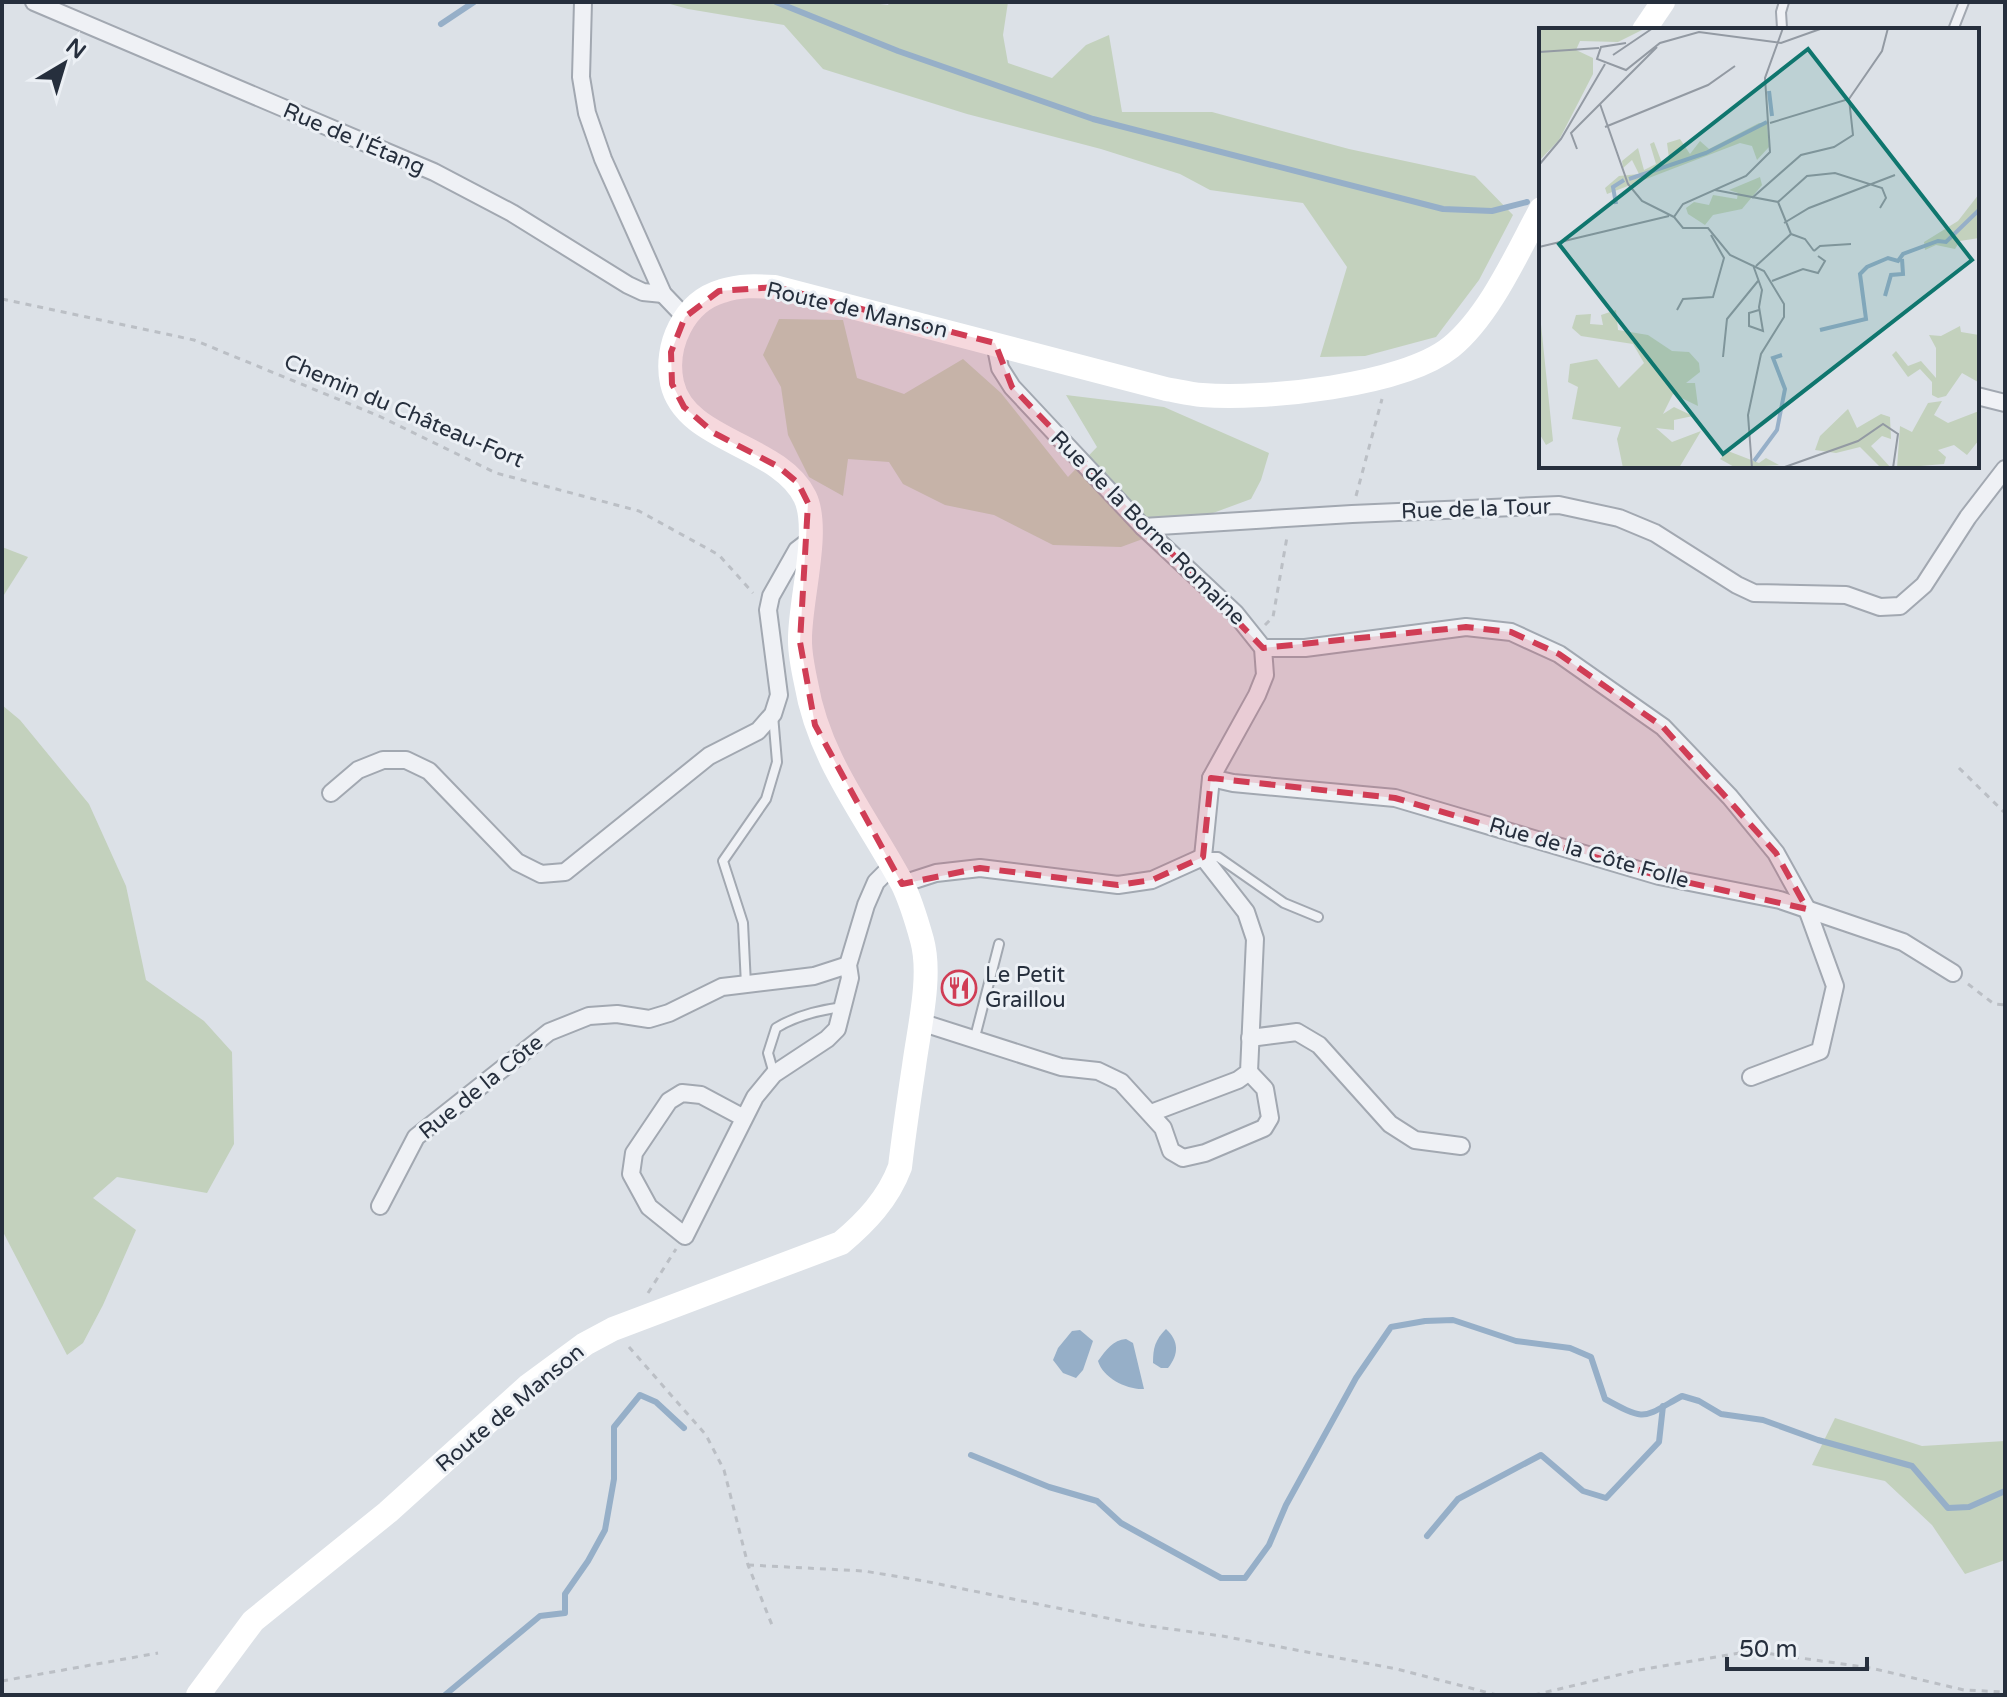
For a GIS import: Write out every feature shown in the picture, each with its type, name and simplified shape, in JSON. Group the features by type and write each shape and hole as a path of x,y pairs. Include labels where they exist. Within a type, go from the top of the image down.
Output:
{"street":[{"name":"Rue de l'Étang","path":"34,2 434,172 512,213 628,285 643,292 663,294"},
{"path":"583,2 581,77 587,113 603,159 663,294 685,317 675,334 671,352 672,384 684,407 714,433 759,454 798,483 808,503 810,540 800,642 815,725 832,765 896,875"},
{"path":"1645,28 1663,2"},
{"name":"Route de Manson","path":"685,317 702,300 719,291 743,286 775,287 1203,396 1321,389 1387,376 1414,367 1450,348 1471,326 1539,219"},
{"name":"Rue de la Borne Romaine","path":"995,343 1000,368 1012,387 1143,527 1235,613 1258,642"},
{"path":"1979,396 2005,403"},
{"name":"Rue de la Tour","path":"1143,527 1559,505 1619,518 1655,533 1754,593 1846,595 1880,607 1900,606 1924,585 1968,517 2005,469"},
{"path":"331,793 358,770 383,760 406,760 429,771 517,862 541,874 565,872 709,756 758,731 773,714 779,695 768,610 771,596 797,550 810,540"},
{"path":"920,1022 975,1037 1061,1067 1098,1071 1121,1082 1163,1128 1171,1151 1183,1158 1205,1153 1264,1128 1270,1118 1265,1089 1249,1072 1255,939 1246,912 1203,857 1211,778 1265,675 1258,642 1305,648 1466,627 1511,632 1559,654 1663,727 1730,797 1776,853 1807,909 1835,986 1820,1051 1751,1077"},
{"name":"Rue de la Côte Folle","path":"1211,778 1233,783 1395,798 1659,876 1780,900 1903,942 1953,973"},
{"path":"744,1118 701,1095 682,1093 669,1101 634,1153 631,1174 649,1207 685,1236 755,1097 774,1074 837,1029 850,978 848,965 876,882 896,875 980,868 1118,885 1152,880 1203,857"},
{"name":"Route de Manson","path":"198,1695 253,1621 388,1512 528,1386 585,1344 613,1329 841,1243 866,1221 888,1193 900,1167 925,987 924,951 896,875"},
{"name":"Rue de la Côte","path":"380,1206 416,1137 549,1032 589,1016 617,1014 649,1019 669,1013 722,987 814,976 848,965"},
{"path":"1250,1038 1297,1032 1319,1045 1390,1124 1415,1140 1461,1146"},
{"path":"1151,1113 1238,1080 1249,1072"}],"lane":[{"path":"1782,28 1784,2"},
{"path":"1954,28 1964,2"},
{"path":"746,985 743,923 723,861 766,799 777,762 773,714"},
{"path":"1203,857 1218,857 1284,903 1318,917"},
{"path":"975,1037 999,944"},
{"path":"774,1074 768,1053 776,1028 790,1019 843,1007"}],"path":[{"name":"Chemin du Château-Fort","path":"2,299 194,340 379,416 496,473 639,511 719,555 768,610"},
{"path":"1352,514 1387,376"},
{"path":"1258,642 1273,617 1290,517"},
{"path":"1959,768 2005,813"},
{"path":"1953,973 1994,1004 2005,1005"},
{"path":"638,1320 651,1286 685,1236"},
{"path":"613,1329 706,1435 724,1470 748,1565 772,1625"},
{"path":"748,1565 864,1571 924,1581 1141,1625 1222,1636 1397,1669 1497,1695"},
{"path":"1534,1695 1639,1670 1751,1651 1871,1668 1964,1690 2005,1692"},
{"path":"2,1681 158,1653"}],"highlighted area":[{"path":"775,287 995,343 1012,387 1263,648 1466,627 1511,632 1559,654 1663,727 1776,853 1807,909 1659,876 1395,798 1211,778 1203,857 1152,880 1118,885 980,868 902,884 815,725 800,642 808,503 798,483 779,467 714,433 684,407 672,384 671,352 685,317 719,291"}],"green space":[{"path":"663,2 864,2 888,5 890,2 1008,2 1003,35 1008,63 1052,78 1086,45 1109,35 1122,112 1212,112 1349,149 1475,176 1513,215 1479,280 1436,337 1365,356 1320,357 1347,267 1303,203 1210,190 1180,174 1101,149 967,114 823,69 784,25"},
{"path":"779,319 843,320 857,378 904,394 963,359 1001,393 1068,477 1097,447 1066,395 1164,407 1269,453 1261,480 1251,499 1121,547 1053,545 994,515 945,505 903,484 889,462 848,459 843,496 809,477 788,435 781,387 763,355"},
{"path":"2,547 28,557 2,598"},
{"path":"2,705 20,720 89,804 126,886 146,980 204,1021 232,1052 234,1144 207,1193 117,1177 93,1198 136,1230 83,1343 67,1355 2,1230"},
{"path":"1835,1418 1922,1446 2005,1441 2005,1560 1965,1574 1932,1525 1885,1481 1812,1465"}],"water":[{"path":"1166,1329 1173,1338 1176,1353 1168,1368 1161,1368 1153,1363 1153,1353"},
{"path":"1080,1330 1093,1341 1083,1370 1076,1378 1063,1373 1053,1360 1072,1331"},
{"path":"1126,1339 1133,1343 1144,1389 1116,1382 1105,1373 1098,1361 1107,1349"}],"waterway":[{"path":"441,24 474,2"},
{"path":"776,2 898,51 1093,119 1443,209 1492,211 1527,202"},
{"path":"971,1455 1049,1487 1097,1501 1121,1523 1221,1578 1245,1578 1269,1545 1286,1505 1356,1378 1391,1327 1453,1320 1516,1341 1570,1348 1591,1357 1605,1399 1637,1414 1651,1413 1682,1396 1699,1401 1721,1414 1763,1420 1818,1440 1912,1466 1948,1508 1969,1507 2005,1491"},
{"path":"445,1695 540,1616 565,1613 565,1594 605,1530 614,1479 614,1427 640,1395 656,1402 684,1428"},
{"path":"1427,1536 1458,1499 1541,1455 1583,1491 1606,1498 1659,1442 1663,1406"}],"place":[{"name":"Le Petit Graillou","path":"959,988"}]}
